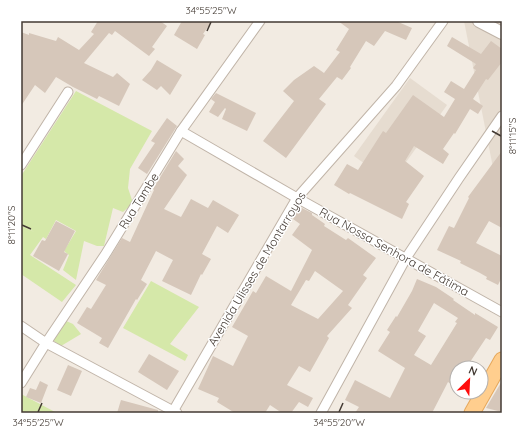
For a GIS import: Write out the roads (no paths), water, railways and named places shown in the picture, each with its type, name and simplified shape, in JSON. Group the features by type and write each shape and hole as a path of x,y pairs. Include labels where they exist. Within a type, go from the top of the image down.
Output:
{"main road":[{"path":"472,413 502,360"}],"street":[{"name":"Rua Tambe","path":"21,383 46,342 105,256 181,131 260,21"},
{"name":"Avenida Ulisses de Montarroyos","path":"174,412 297,198 396,86 444,21"},
{"path":"479,21 502,33"},
{"path":"21,165 68,92"},
{"path":"321,413 406,258 502,116"},
{"name":"Rua Nossa Senhora de Fátima","path":"181,131 297,198 502,312"},
{"path":"21,326 46,342 174,412"}]}
